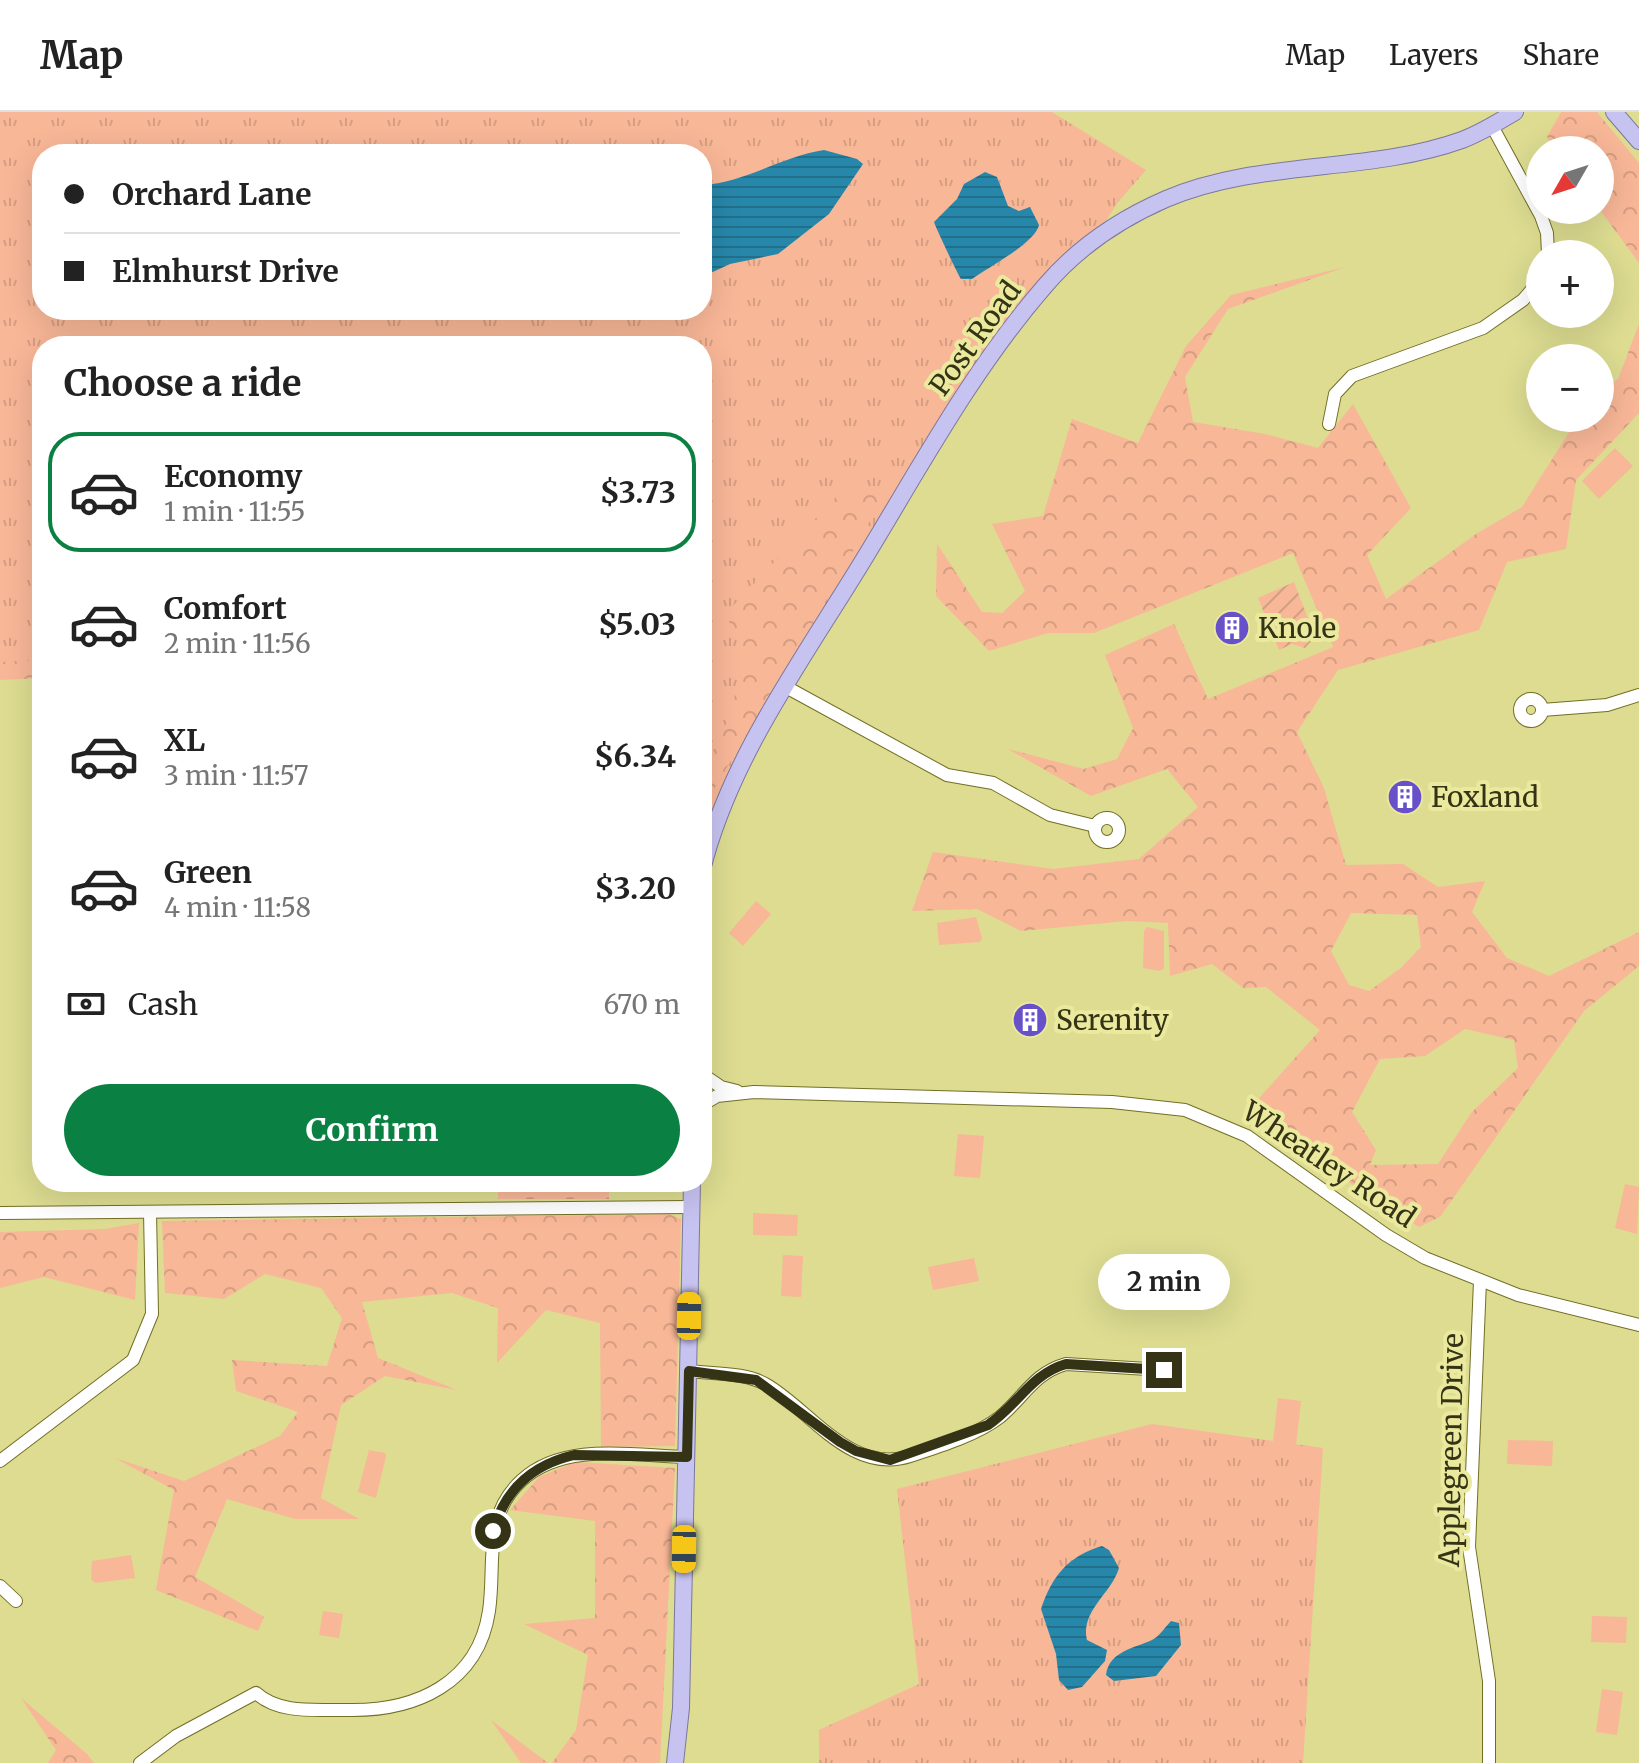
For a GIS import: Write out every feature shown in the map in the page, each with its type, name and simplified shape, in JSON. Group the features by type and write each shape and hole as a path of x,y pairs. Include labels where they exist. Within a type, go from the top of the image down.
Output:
{"main road":[{"name":"Post Road","path":"712,830 728,790 786,687 971,385 1043,288 1093,241 1141,211 1205,185 1273,171 1433,148 1492,126 1515,112"},
{"path":"1614,112 1639,141"},
{"path":"675,1763 680,1714 691,1192"}],"street":[{"path":"1492,126 1541,216 1547,240"},
{"path":"1329,424 1335,394 1352,376 1483,328 1526,296"},
{"path":"786,687 947,775 993,783 1050,815 1095,826"},
{"path":"1542,710 1607,705 1639,695"},
{"name":"Wheatley Road","path":"712,1081 740,1092"},
{"name":"Wheatley Road","path":"712,1099 740,1092 1112,1102 1185,1110 1247,1136 1386,1235 1425,1258 1518,1295 1639,1325"},
{"path":"0,1213 690,1207"},
{"path":"0,1461 133,1360 152,1314 150,1212"},
{"name":"Applegreen Drive","path":"1480,1281 1469,1547 1489,1681 1489,1763"},
{"path":"689,1371 756,1380 848,1447 890,1460 988,1425 1001,1416 1036,1377 1054,1367 1066,1364 1164,1370"},
{"path":"140,1763 176,1736 256,1693 281,1708 390,1709 422,1700 452,1678 481,1640 489,1609 493,1531 502,1505 520,1481 541,1466 574,1455 687,1457"},
{"path":"0,1586 16,1601"}],"green space":[{"path":"0,112 1052,112 1146,170 1118,202 1093,241 971,385 776,704 712,847 712,336 32,336 32,677 0,679"},
{"path":"1561,112 1597,112 1639,163 1639,263 1610,224 1614,224 1614,136 1548,136"},
{"path":"1345,267 1228,309 1185,377 1193,422 1265,434 1318,448 1353,404 1411,508 1367,555 1386,599 1476,534 1522,507 1569,432 1614,432 1614,381 1618,379 1639,324 1639,413 1576,480 1566,549 1507,562 1479,630 1338,670 1297,732 1324,788 1346,865 1403,864 1438,887 1485,881 1472,912 1507,958 1549,976 1639,932 1639,966 1584,1011 1440,1217 1419,1227 1244,1115 1320,1030 1266,987 1243,988 1212,964 1170,976 1168,923 1127,921 1021,931 977,909 912,911 933,852 1053,869 1139,859 1198,807 1167,769 1091,796 1008,749 1084,769 1117,759 1133,728 1105,655 1174,624 1208,699 1333,647 1293,553 1094,633 1048,633 989,651 936,596 937,544 982,612 1002,613 1025,591 992,524 1043,516 1072,419 1138,443 1186,346 1231,295","holes":["1351,913 1417,915 1421,947 1401,968 1369,991 1349,985 1331,951","1465,1029 1514,1040 1518,1068 1471,1113 1438,1164 1370,1165 1376,1150 1352,1112 1380,1059 1425,1056"]},
{"path":"1615,448 1633,466 1599,499 1582,481"},
{"path":"878,489 880,502 812,626 712,792 712,752 735,696 745,651 725,614 837,496"},
{"path":"1294,582 1315,637 1305,648 1292,644 1279,650 1258,598"},
{"path":"32,660 32,678 0,680 0,662"},
{"path":"756,901 771,914 743,946 729,933"},
{"path":"976,917 982,938 980,942 939,945 937,923"},
{"path":"1147,927 1164,931 1164,968 1160,971 1143,968 1144,931"},
{"path":"958,1134 984,1136 980,1178 954,1176"},
{"path":"1625,1184 1639,1187 1637,1234 1615,1228"},
{"path":"498,1192 609,1192 609,1199 498,1199"},
{"path":"753,1213 798,1215 797,1236 753,1235"},
{"path":"669,1214 681,1219 675,1446 601,1447 600,1323 546,1310 497,1363 498,1308 452,1293 362,1302 378,1358 457,1390 385,1376 341,1405 321,1498 359,1519 295,1519 227,1499 195,1577 264,1617 258,1631 156,1590 174,1490 115,1458 184,1481 280,1436 298,1412 236,1391 232,1360 327,1366 342,1318 321,1288 265,1274 224,1299 165,1293 162,1221"},
{"path":"139,1223 135,1300 44,1277 0,1288 0,1232 105,1229"},
{"path":"783,1255 803,1256 801,1297 781,1296"},
{"path":"1132,1257 1174,1272 1167,1291 1125,1277"},
{"path":"974,1258 979,1281 933,1290 928,1267"},
{"path":"1278,1398 1301,1401 1296,1445 1273,1442"},
{"path":"1152,1424 1323,1448 1303,1763 819,1763 819,1730 919,1684 897,1489"},
{"path":"1508,1440 1553,1441 1552,1466 1507,1464"},
{"path":"369,1450 385,1453 386,1456 376,1498 358,1492"},
{"path":"575,1462 675,1468 660,1763 552,1763 576,1730 588,1655 524,1624 595,1618 595,1521 510,1510 539,1477"},
{"path":"131,1555 135,1578 95,1583 91,1579 92,1561"},
{"path":"323,1611 343,1614 339,1638 319,1635"},
{"path":"1592,1616 1627,1617 1626,1643 1591,1642"},
{"path":"1602,1689 1623,1692 1617,1735 1596,1732"},
{"path":"21,1698 94,1763 48,1763 56,1750"},
{"path":"491,1720 548,1763 521,1763"}],"water":[{"path":"824,150 857,159 863,164 829,214 778,254 730,264 712,272 712,184 733,180"},
{"path":"985,172 997,177 1008,206 1019,211 1030,207 1039,225 1036,232 1011,254 972,279 961,279 934,222 957,199 964,184"},
{"path":"1102,1546 1109,1550 1119,1568 1092,1611 1086,1630 1087,1640 1107,1650 1105,1661 1082,1687 1068,1690 1059,1680 1056,1654 1041,1609 1050,1587 1063,1569 1080,1555"},
{"path":"1171,1621 1179,1623 1181,1645 1156,1676 1114,1681 1106,1675 1117,1655 1155,1638"}],"place":[{"name":"Knole","path":"1232,628"},
{"name":"Foxland","path":"1405,797"},
{"name":"Serenity","path":"1030,1020"}],"route":[{"path":"493,1531 502,1505 520,1481 557,1459 574,1455 687,1457 689,1371 756,1380 768,1385 840,1442 871,1457 890,1460 909,1457 988,1425 1001,1416 1036,1377 1054,1367 1066,1364 1164,1370"}]}
